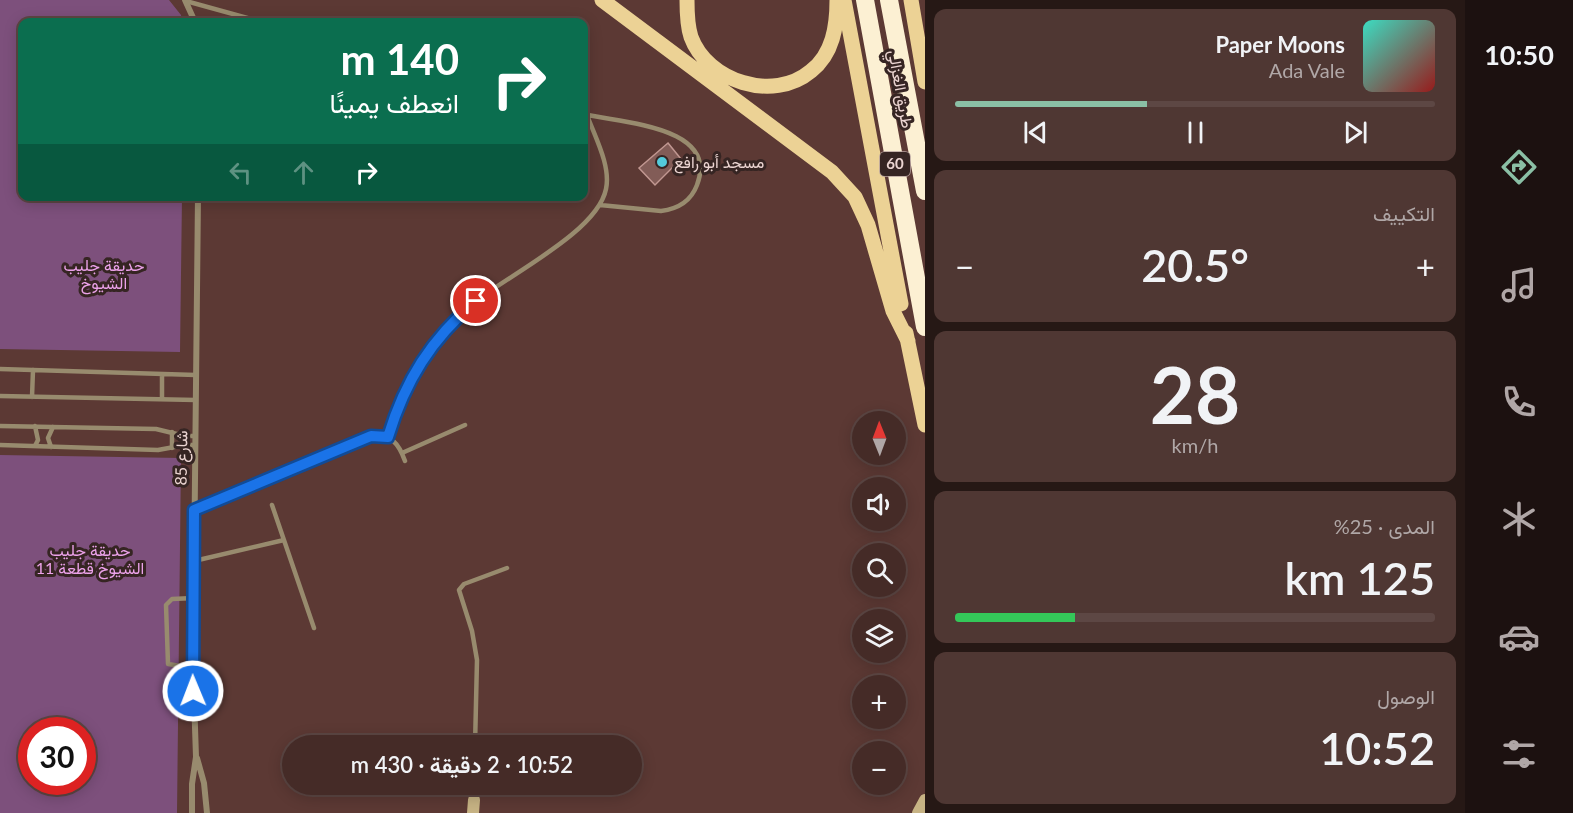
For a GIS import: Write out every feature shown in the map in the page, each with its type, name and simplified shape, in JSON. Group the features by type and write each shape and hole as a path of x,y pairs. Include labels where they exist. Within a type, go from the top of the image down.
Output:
{"highway":[{"name":"طريق الغزالي","path":"865,0 925,327"},
{"name":"طريق الغزالي","path":"889,0 925,191"}],"main road":[{"path":"602,0 832,172 855,197 868,225 893,311 908,341"},
{"path":"687,0 691,36 701,56 730,79 748,84 774,86 795,81 811,71 823,58 835,31 837,0"},
{"path":"843,0 925,425"},
{"path":"911,4 925,40"},
{"path":"911,4 925,82"},
{"path":"918,813 925,800"}],"street":[{"path":"186,1 193,18"},
{"name":"شارع 85","path":"192,813 192,784 196,757 193,668 198,201"},
{"name":"شارع 85","path":"196,757 204,783 207,813"}],"lane":[{"path":"186,1 248,18"},
{"path":"588,115 649,126 671,133 690,145 699,163 698,183 694,192 680,206 661,211 600,206"},
{"path":"388,437 409,382 424,356 443,333 488,291 575,234 600,206 606,191 607,175 588,122"},
{"path":"0,369 196,375"},
{"path":"32,397 33,370"},
{"path":"162,374 162,399"},
{"path":"0,396 195,400"},
{"path":"402,453 465,424"},
{"path":"0,426 156,429 195,436"},
{"path":"34,426 38,440 35,446"},
{"path":"51,447 48,438 52,427"},
{"path":"172,432 172,448"},
{"path":"194,510 371,436 388,437 394,441 405,461"},
{"path":"0,445 158,450 185,444 195,446"},
{"path":"272,505 314,628"},
{"path":"194,561 284,540"},
{"path":"475,735 477,660 472,631 459,591 464,584 507,568"},
{"path":"193,668 168,664 166,605 172,600 194,598"},
{"path":"473,810 474,795"}],"green space":[{"name":"حديقة جليب الشيوخ","path":"0,0 169,0 181,18 18,18 18,201 182,201 180,352 0,349"},
{"name":"حديقة جليب الشيوخ قطعة 11","path":"0,455 181,458 177,813 0,813"}],"building":[{"name":"مسجد أبو رافع","path":"668,143 681,159 655,185 639,168"}],"place":[{"name":"مسجد أبو رافع","path":"662,162"}],"route":[{"path":"193,691 194,510 371,436 388,437 397,409 424,356 443,333 476,301"}]}
